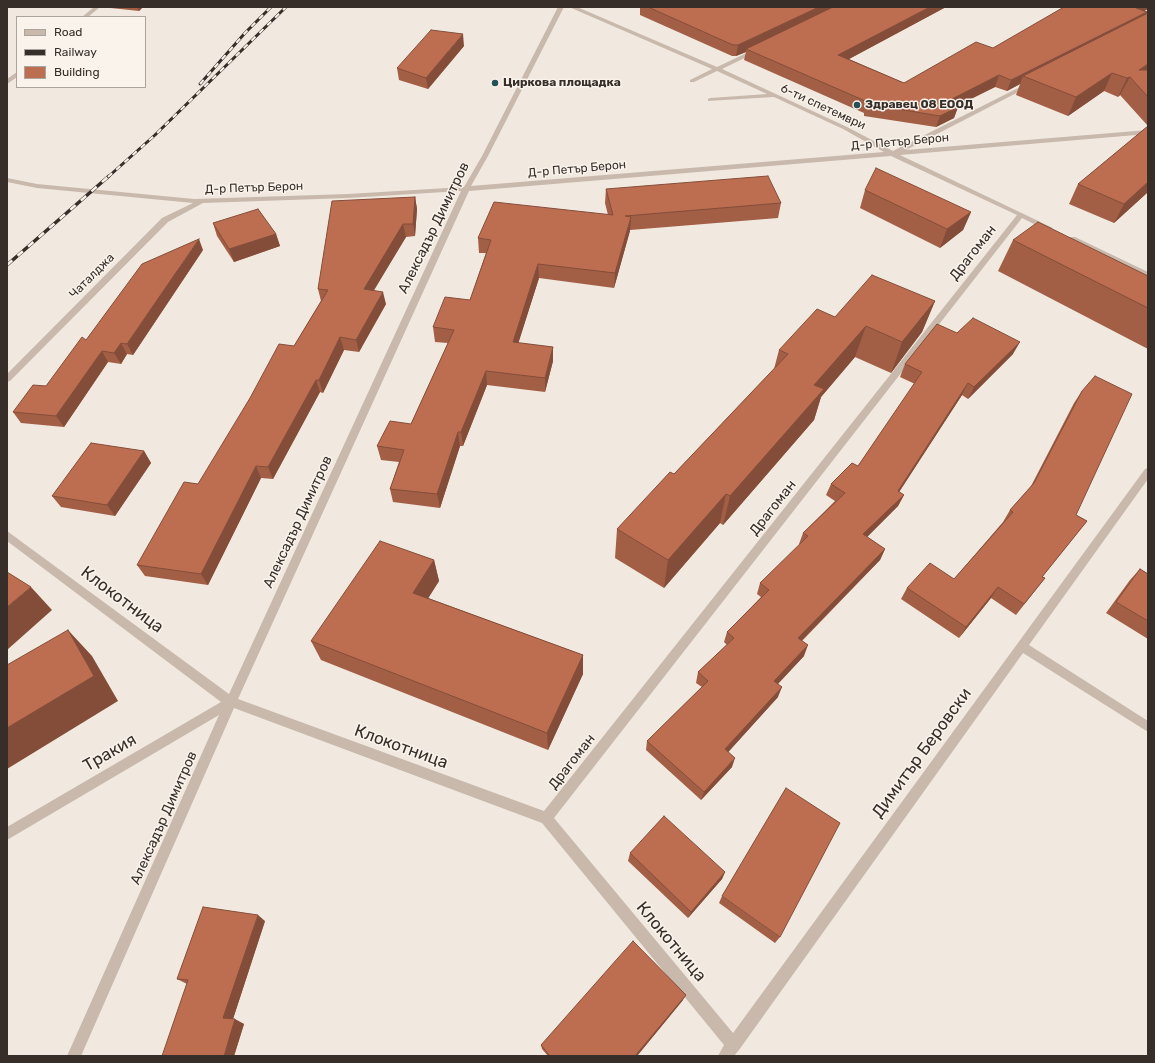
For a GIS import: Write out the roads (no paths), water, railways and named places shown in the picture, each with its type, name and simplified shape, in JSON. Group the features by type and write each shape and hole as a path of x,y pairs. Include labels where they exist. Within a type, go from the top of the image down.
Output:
{"street":[{"path":"86,16 97,7"},
{"name":"Алексадър Димитров","path":"74,1056 231,702 466,189 485,156 561,7"},
{"name":"6-ти спетември","path":"572,7 717,69 845,128 893,154 1148,275"},
{"path":"692,81 760,48"},
{"path":"7,82 16,75"},
{"path":"893,154 1036,80"},
{"path":"710,100 774,96"},
{"name":"Д-р Петър Берон","path":"7,180 37,186 202,201 348,196 466,189 1148,132"},
{"name":"Чаталджа","path":"7,379 165,220 202,201"},
{"name":"Драгоман","path":"546,818 1021,215"},
{"name":"Димитър Беровски","path":"730,1050 1148,472"},
{"name":"Клокотница","path":"7,535 231,702 546,818 730,1050"},
{"path":"1022,646 1148,727"},
{"name":"Тракия","path":"7,834 231,702"}],"railway":[{"path":"200,84 245,33 271,7"},
{"path":"108,177 155,135 286,7"},
{"path":"7,265 109,176"}],"place":[{"name":"Циркова площадка","path":"495,83"},
{"name":"Здравец 08 ЕООД","path":"857,105"}]}
